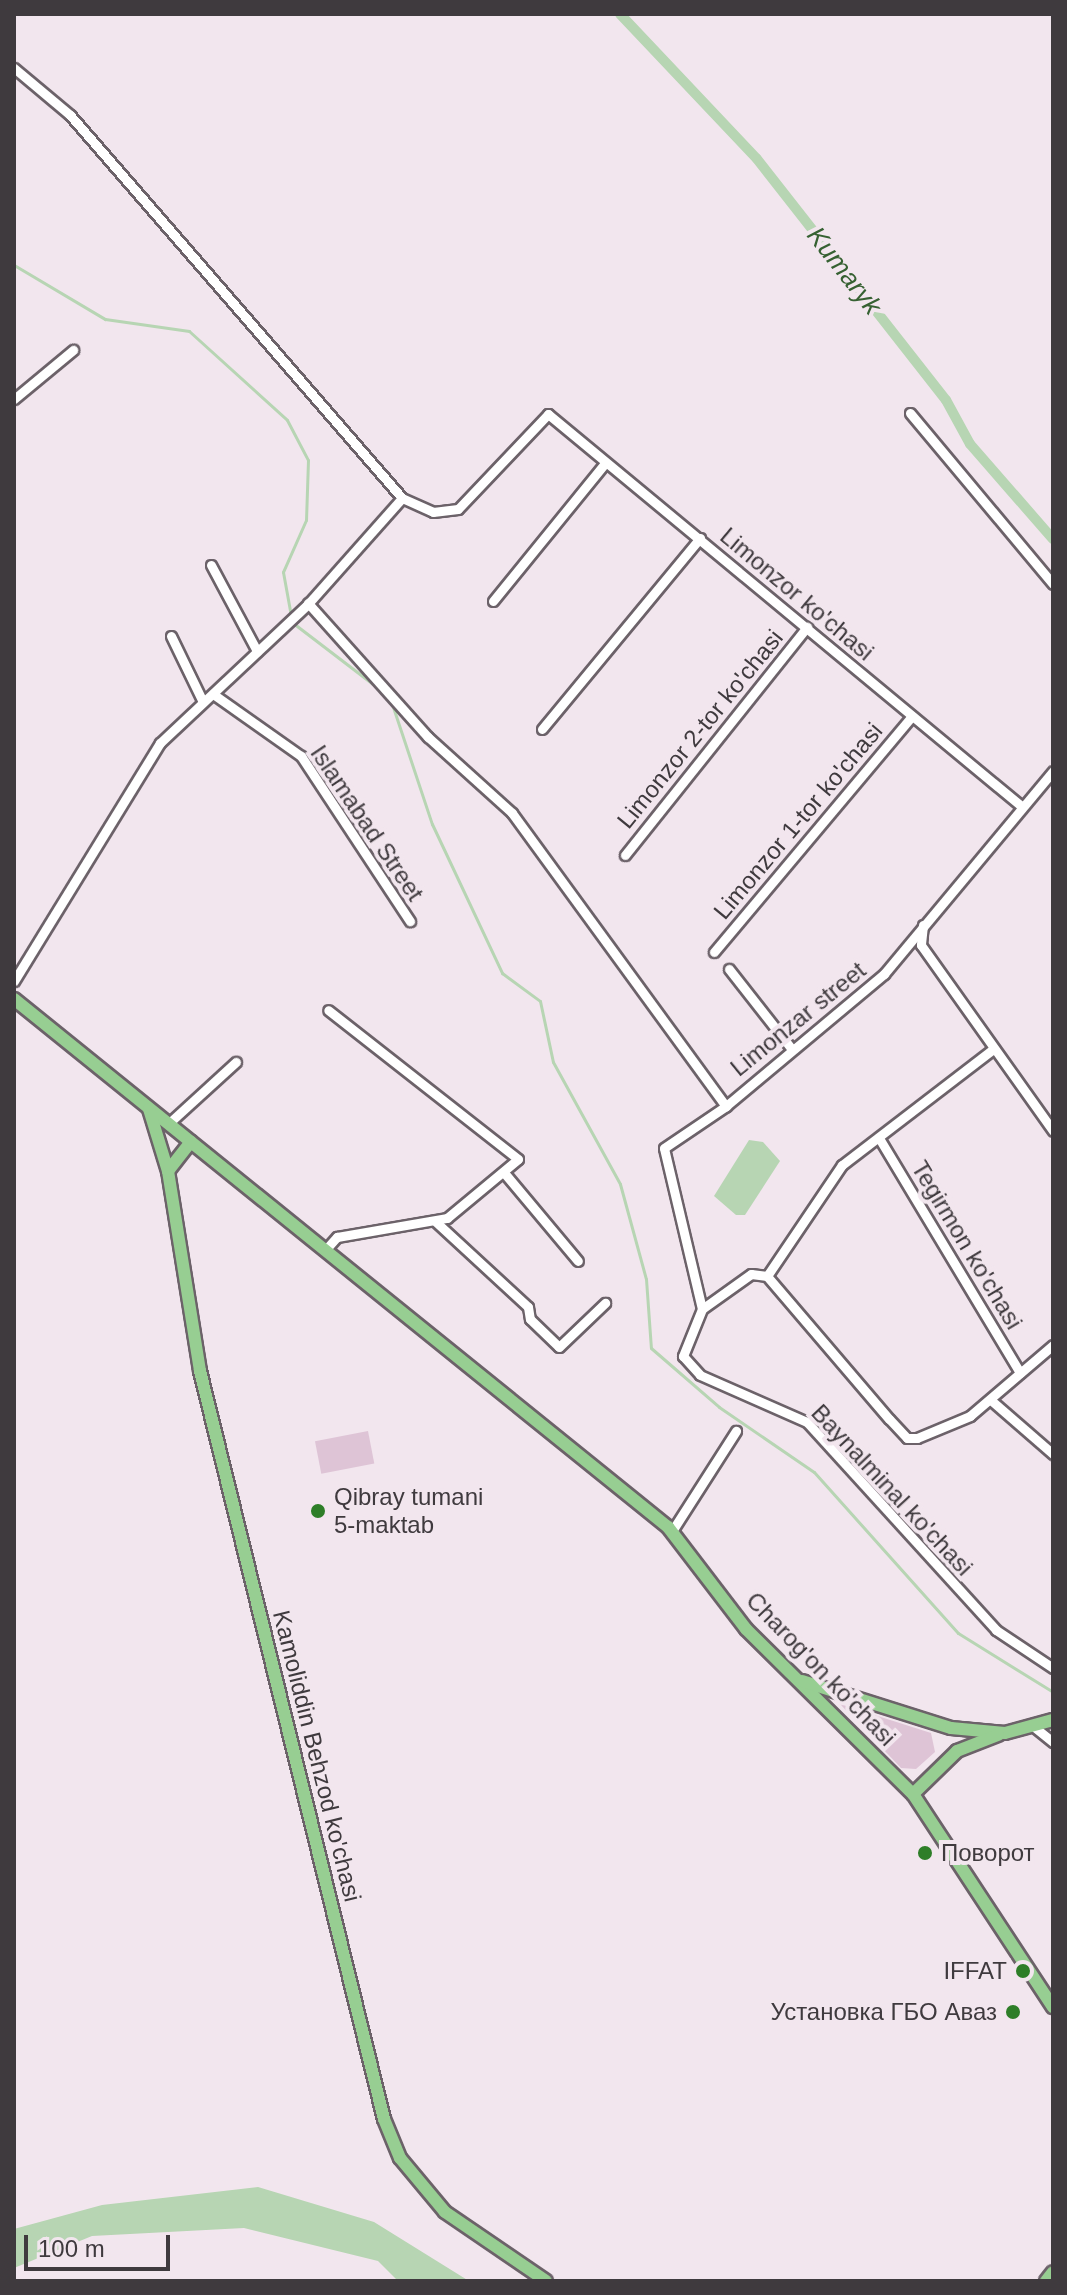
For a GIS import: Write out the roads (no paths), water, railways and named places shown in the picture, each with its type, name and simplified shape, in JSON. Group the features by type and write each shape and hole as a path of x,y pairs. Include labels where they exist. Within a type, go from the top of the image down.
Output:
{"main road":[{"name":"Charog'on ko'chasi","path":"14,999 327,1248 672,1531 746,1629 913,1794 1053,2007"},
{"name":"Kamoliddin Behzod ko'chasi","path":"149,1109 168,1171 200,1371 384,2119 400,2158 445,2212 546,2281"},
{"path":"168,1171 191,1142"},
{"path":"796,1678 930,1724 1005,1733"},
{"path":"913,1794 957,1751 1053,1720"},
{"path":"1046,2281 1053,2272"}],"street":[{"path":"14,68 70,115 402,498 272,640 160,743 14,981"},
{"path":"14,399 73,350"},
{"path":"910,413 1053,584"},
{"name":"Limonzor ko'chasi","path":"402,498 433,512 458,509 548,414 1020,805"},
{"path":"493,601 605,463"},
{"path":"542,729 700,538"},
{"path":"211,565 257,651"},
{"path":"306,605 397,694 428,737 512,813 726,1106"},
{"name":"Limonzor 2-tor ko'chasi","path":"625,855 807,627"},
{"path":"171,636 203,702"},
{"name":"Islamabad Street","path":"213,694 301,756 410,921"},
{"name":"Limonzor 1-tor ko'chasi","path":"714,952 912,716"},
{"name":"Limonzar street","path":"702,1309 664,1148 726,1106 791,1048 884,974 1020,805 1053,771"},
{"path":"923,924 921,945 1053,1131"},
{"path":"729,969 791,1048"},
{"path":"327,1248 337,1237 436,1222 506,1175 517,1154 346,1032 328,1010"},
{"path":"702,1309 751,1274 767,1276 842,1165 993,1049"},
{"path":"168,1124 236,1062"},
{"name":"Tegirmon ko'chasi","path":"879,1138 1020,1373"},
{"path":"506,1175 578,1261"},
{"path":"436,1222 528,1307 530,1319 559,1347 605,1303"},
{"name":"Baynalminal ko'chasi","path":"767,1276 907,1438 947,1430 992,1401 1053,1345"},
{"name":"Baynalminal ko'chasi","path":"702,1309 683,1356 700,1375 807,1422 996,1630 1053,1668"},
{"path":"992,1401 1053,1454"},
{"path":"672,1531 736,1431"},
{"path":"1033,1726 1053,1742"}],"waterway":[{"name":"Kumaryk","path":"620,14 757,159 946,400 970,444 1053,539"},
{"path":"14,265 105,319 189,331 287,420 308,460 306,520 283,572 291,616"},
{"path":"293,623 378,688"},
{"path":"391,701 432,824 502,973 540,1001 553,1062 620,1184 646,1279 651,1348 719,1407 814,1472 958,1633 1053,1692"}],"place":[{"name":"Qibray tumani 5-maktab","path":"318,1511"},
{"name":"Поворот","path":"925,1853"},
{"name":"IFFAT","path":"1023,1971"},
{"name":"Установка ГБО Аваз","path":"1013,2012"}]}
